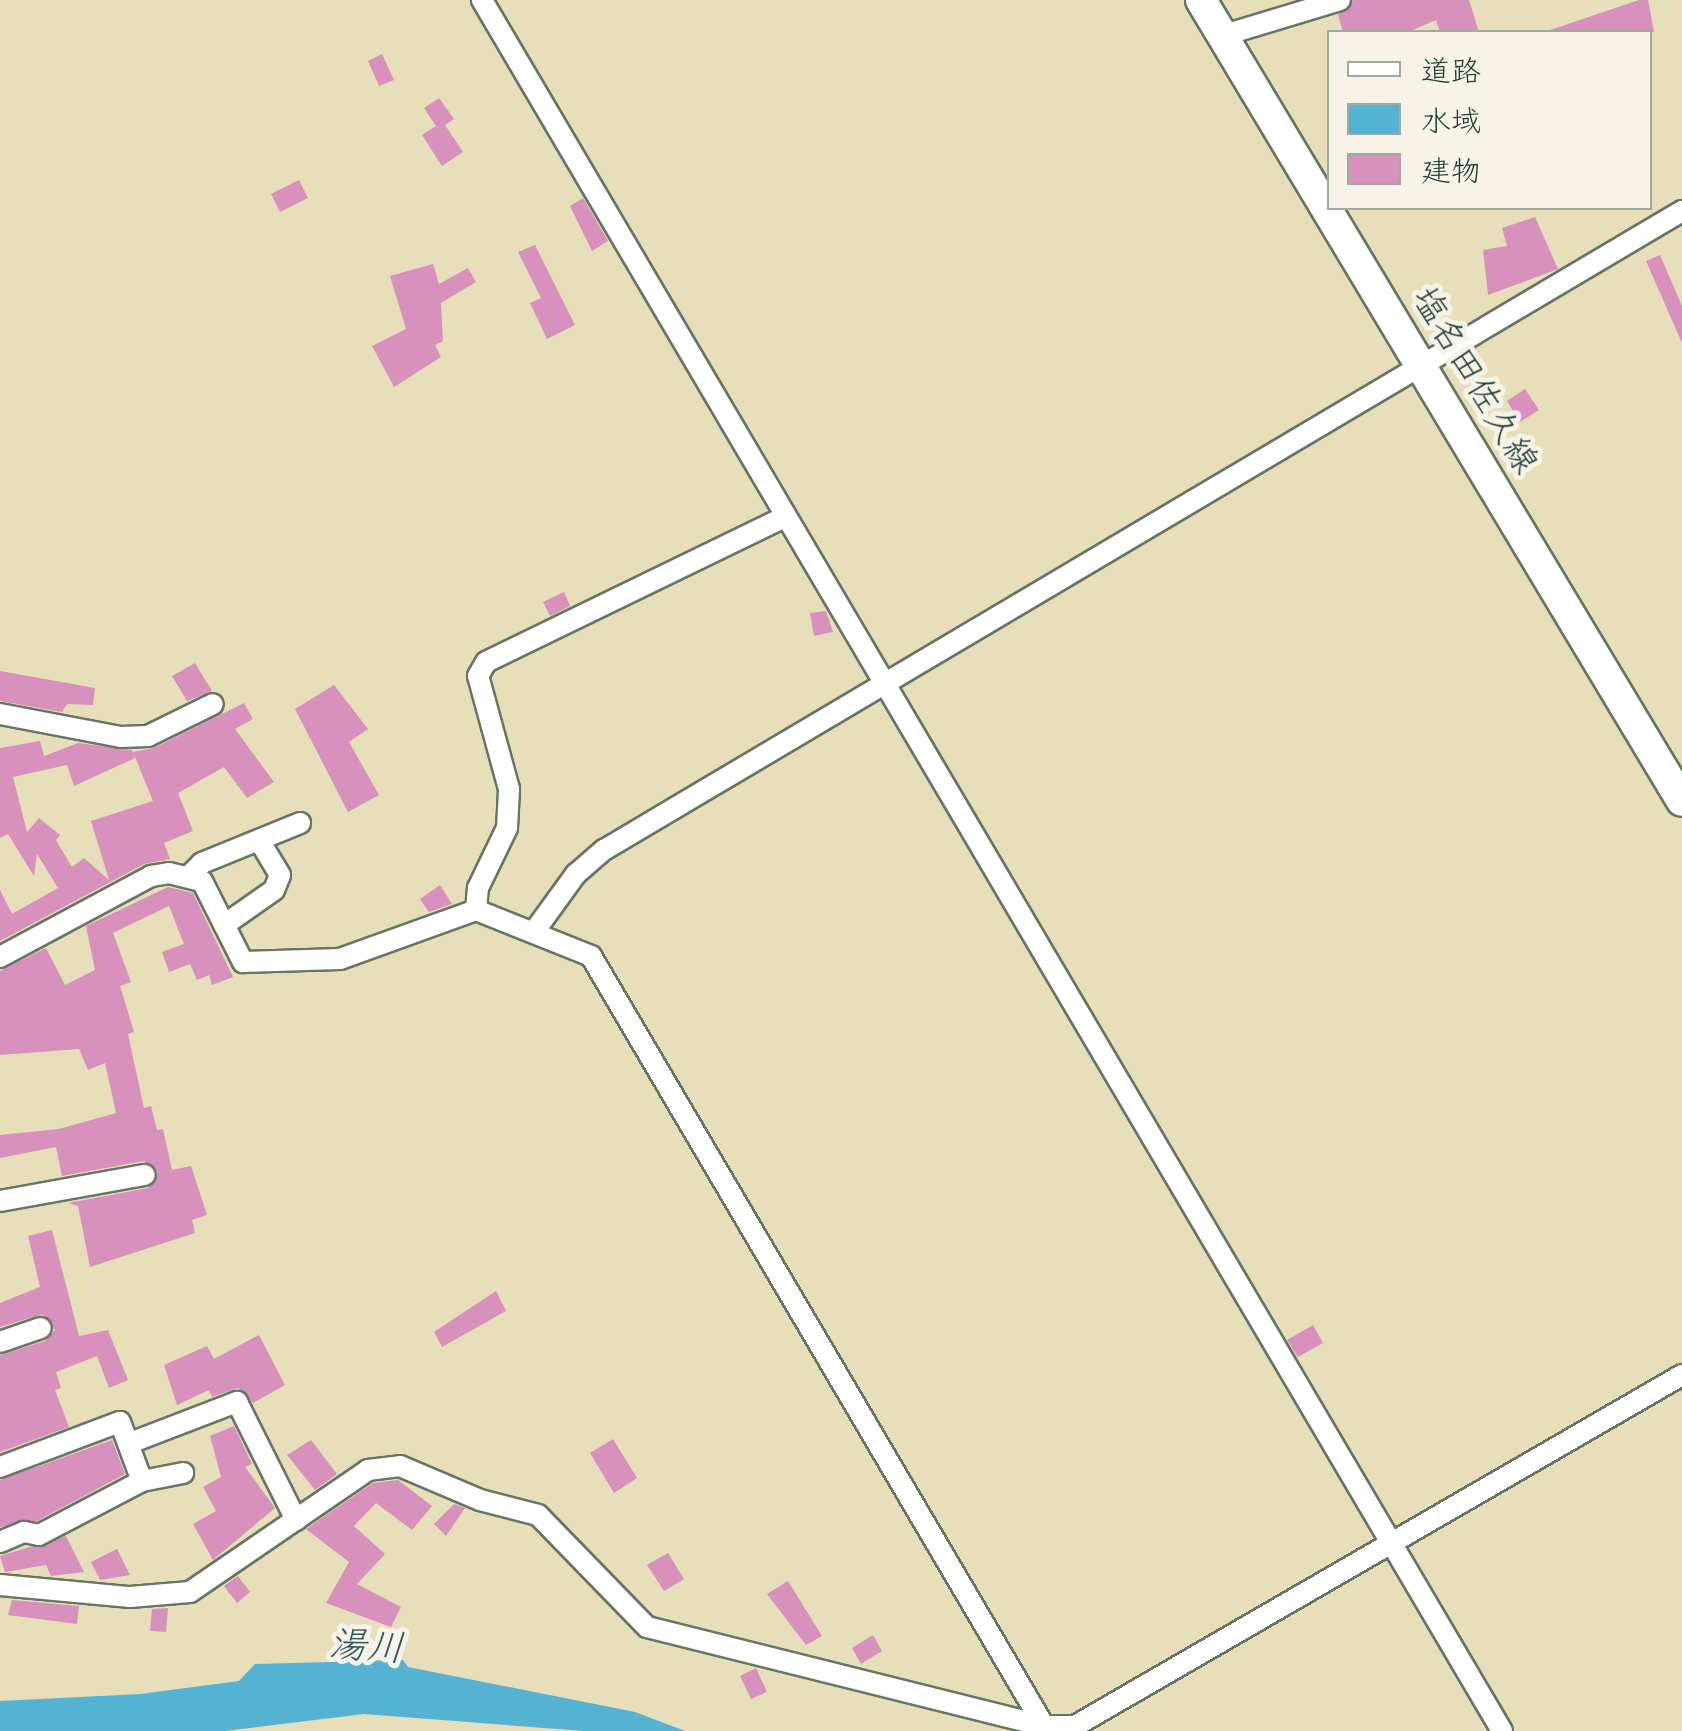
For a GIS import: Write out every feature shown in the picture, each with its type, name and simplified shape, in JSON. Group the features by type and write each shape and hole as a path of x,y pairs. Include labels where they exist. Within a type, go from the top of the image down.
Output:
{"main road":[{"name":"塩名田佐久線","path":"1200,0 1682,802"}],"street":[{"path":"482,0 1502,1731"},
{"path":"1221,36 1340,0"},
{"path":"536,929 576,874 604,850 1682,211"},
{"path":"476,910 478,888 506,828 509,789 478,676 486,662 786,517"},
{"path":"0,714 148,736 213,704"},
{"path":"191,874 202,863 261,844 300,823"},
{"path":"224,926 274,890 280,875 261,844"},
{"path":"0,957 151,876 191,874 202,881 243,962 340,960 476,910 582,949 600,966 1044,1726"},
{"path":"0,1200 146,1175"},
{"path":"0,1342 41,1328"},
{"path":"0,1585 130,1597 190,1592 368,1470 400,1466 480,1500 538,1515 647,1626 1044,1726 1087,1721 1682,1375"},
{"path":"130,1443 237,1402 296,1520"},
{"path":"0,1468 120,1422 142,1481"},
{"path":"0,1542 24,1532 39,1535 142,1481 183,1473"}],"water":[{"name":"湯川","path":"403,1660 408,1667 635,1712 685,1731 584,1731 364,1714 225,1731 0,1731 0,1701 140,1694 239,1681 255,1664"}],"building":[{"path":"1353,0 1469,0 1478,30 1439,30 1436,20 1413,30 1342,30 1338,15"},
{"path":"1648,0 1654,32 1652,30 1550,30"},
{"path":"382,54 394,80 379,86 368,61"},
{"path":"439,98 454,119 445,125 463,152 442,166 422,135 436,126 424,108"},
{"path":"299,180 308,198 280,212 271,194"},
{"path":"583,198 608,241 592,251 570,206"},
{"path":"1535,217 1558,269 1488,295 1483,250 1507,246 1502,228"},
{"path":"535,245 575,325 547,339 530,303 541,298 518,252"},
{"path":"1660,255 1682,306 1682,343 1646,261"},
{"path":"433,264 439,284 468,268 476,282 441,303 443,341 435,345 441,357 394,387 372,346 406,329 390,276"},
{"path":"1525,389 1539,410 1520,422 1507,401"},
{"path":"564,592 570,606 550,616 543,602"},
{"path":"826,611 833,632 814,636 810,613"},
{"path":"195,663 212,691 187,701 172,676"},
{"path":"0,671 95,688 93,705 67,704 62,712 0,701"},
{"path":"334,685 368,729 349,742 379,795 348,812 295,709"},
{"path":"244,703 253,719 235,729 274,782 247,798 224,767 178,793 193,831 164,843 170,859 144,864 0,941 0,890 12,914 58,888 37,854 34,876 8,834 0,838 0,748 40,741 44,756 78,743 132,750 135,758 74,786 67,765 13,777 27,832 39,818 60,835 56,840 72,867 84,858 109,880 91,821 153,801 133,752 154,748"},
{"path":"440,885 452,904 429,912 420,899"},
{"path":"168,887 193,893 233,977 212,985 209,975 197,980 190,964 169,972 162,952 184,944 169,906 113,933 131,982 120,986 134,1032 128,1034 144,1108 151,1106 157,1130 163,1129 172,1170 191,1166 207,1215 192,1220 195,1233 90,1267 78,1206 68,1203 148,1188 158,1172 144,1161 62,1176 56,1147 0,1158 0,1135 59,1129 116,1113 105,1063 88,1070 79,1049 0,1055 0,971 46,948 65,985 95,970 86,926"},
{"path":"52,1230 79,1336 108,1330 128,1380 109,1388 97,1356 56,1372 61,1388 55,1390 69,1427 0,1452 0,1355 45,1341 55,1330 43,1314 0,1327 0,1303 40,1287 28,1236"},
{"path":"496,1291 506,1311 442,1347 434,1332"},
{"path":"1313,1325 1323,1343 1298,1357 1287,1340"},
{"path":"259,1335 285,1385 253,1403 238,1388 212,1397 209,1390 177,1405 164,1365 207,1346 214,1359"},
{"path":"234,1426 252,1464 245,1467 275,1508 213,1560 193,1524 216,1511 203,1487 221,1477 210,1436"},
{"path":"613,1439 637,1478 614,1493 590,1453"},
{"path":"112,1440 125,1474 37,1521 0,1527 0,1480"},
{"path":"311,1440 337,1474 315,1490 287,1455"},
{"path":"398,1480 432,1506 412,1530 376,1503 354,1526 385,1554 357,1584 401,1607 391,1627 326,1603 349,1562 306,1529 373,1483"},
{"path":"454,1504 465,1508 446,1536 434,1524"},
{"path":"66,1536 84,1572 51,1576 46,1565 5,1572 0,1556"},
{"path":"117,1549 130,1575 100,1580 91,1562"},
{"path":"668,1553 684,1579 664,1591 647,1565"},
{"path":"238,1576 250,1592 237,1603 224,1586"},
{"path":"788,1581 822,1636 806,1645 767,1594"},
{"path":"12,1600 79,1606 77,1624 8,1615"},
{"path":"168,1608 166,1632 150,1631 152,1609"},
{"path":"873,1635 882,1651 861,1664 852,1648"},
{"path":"756,1668 767,1692 751,1699 740,1676"}]}
